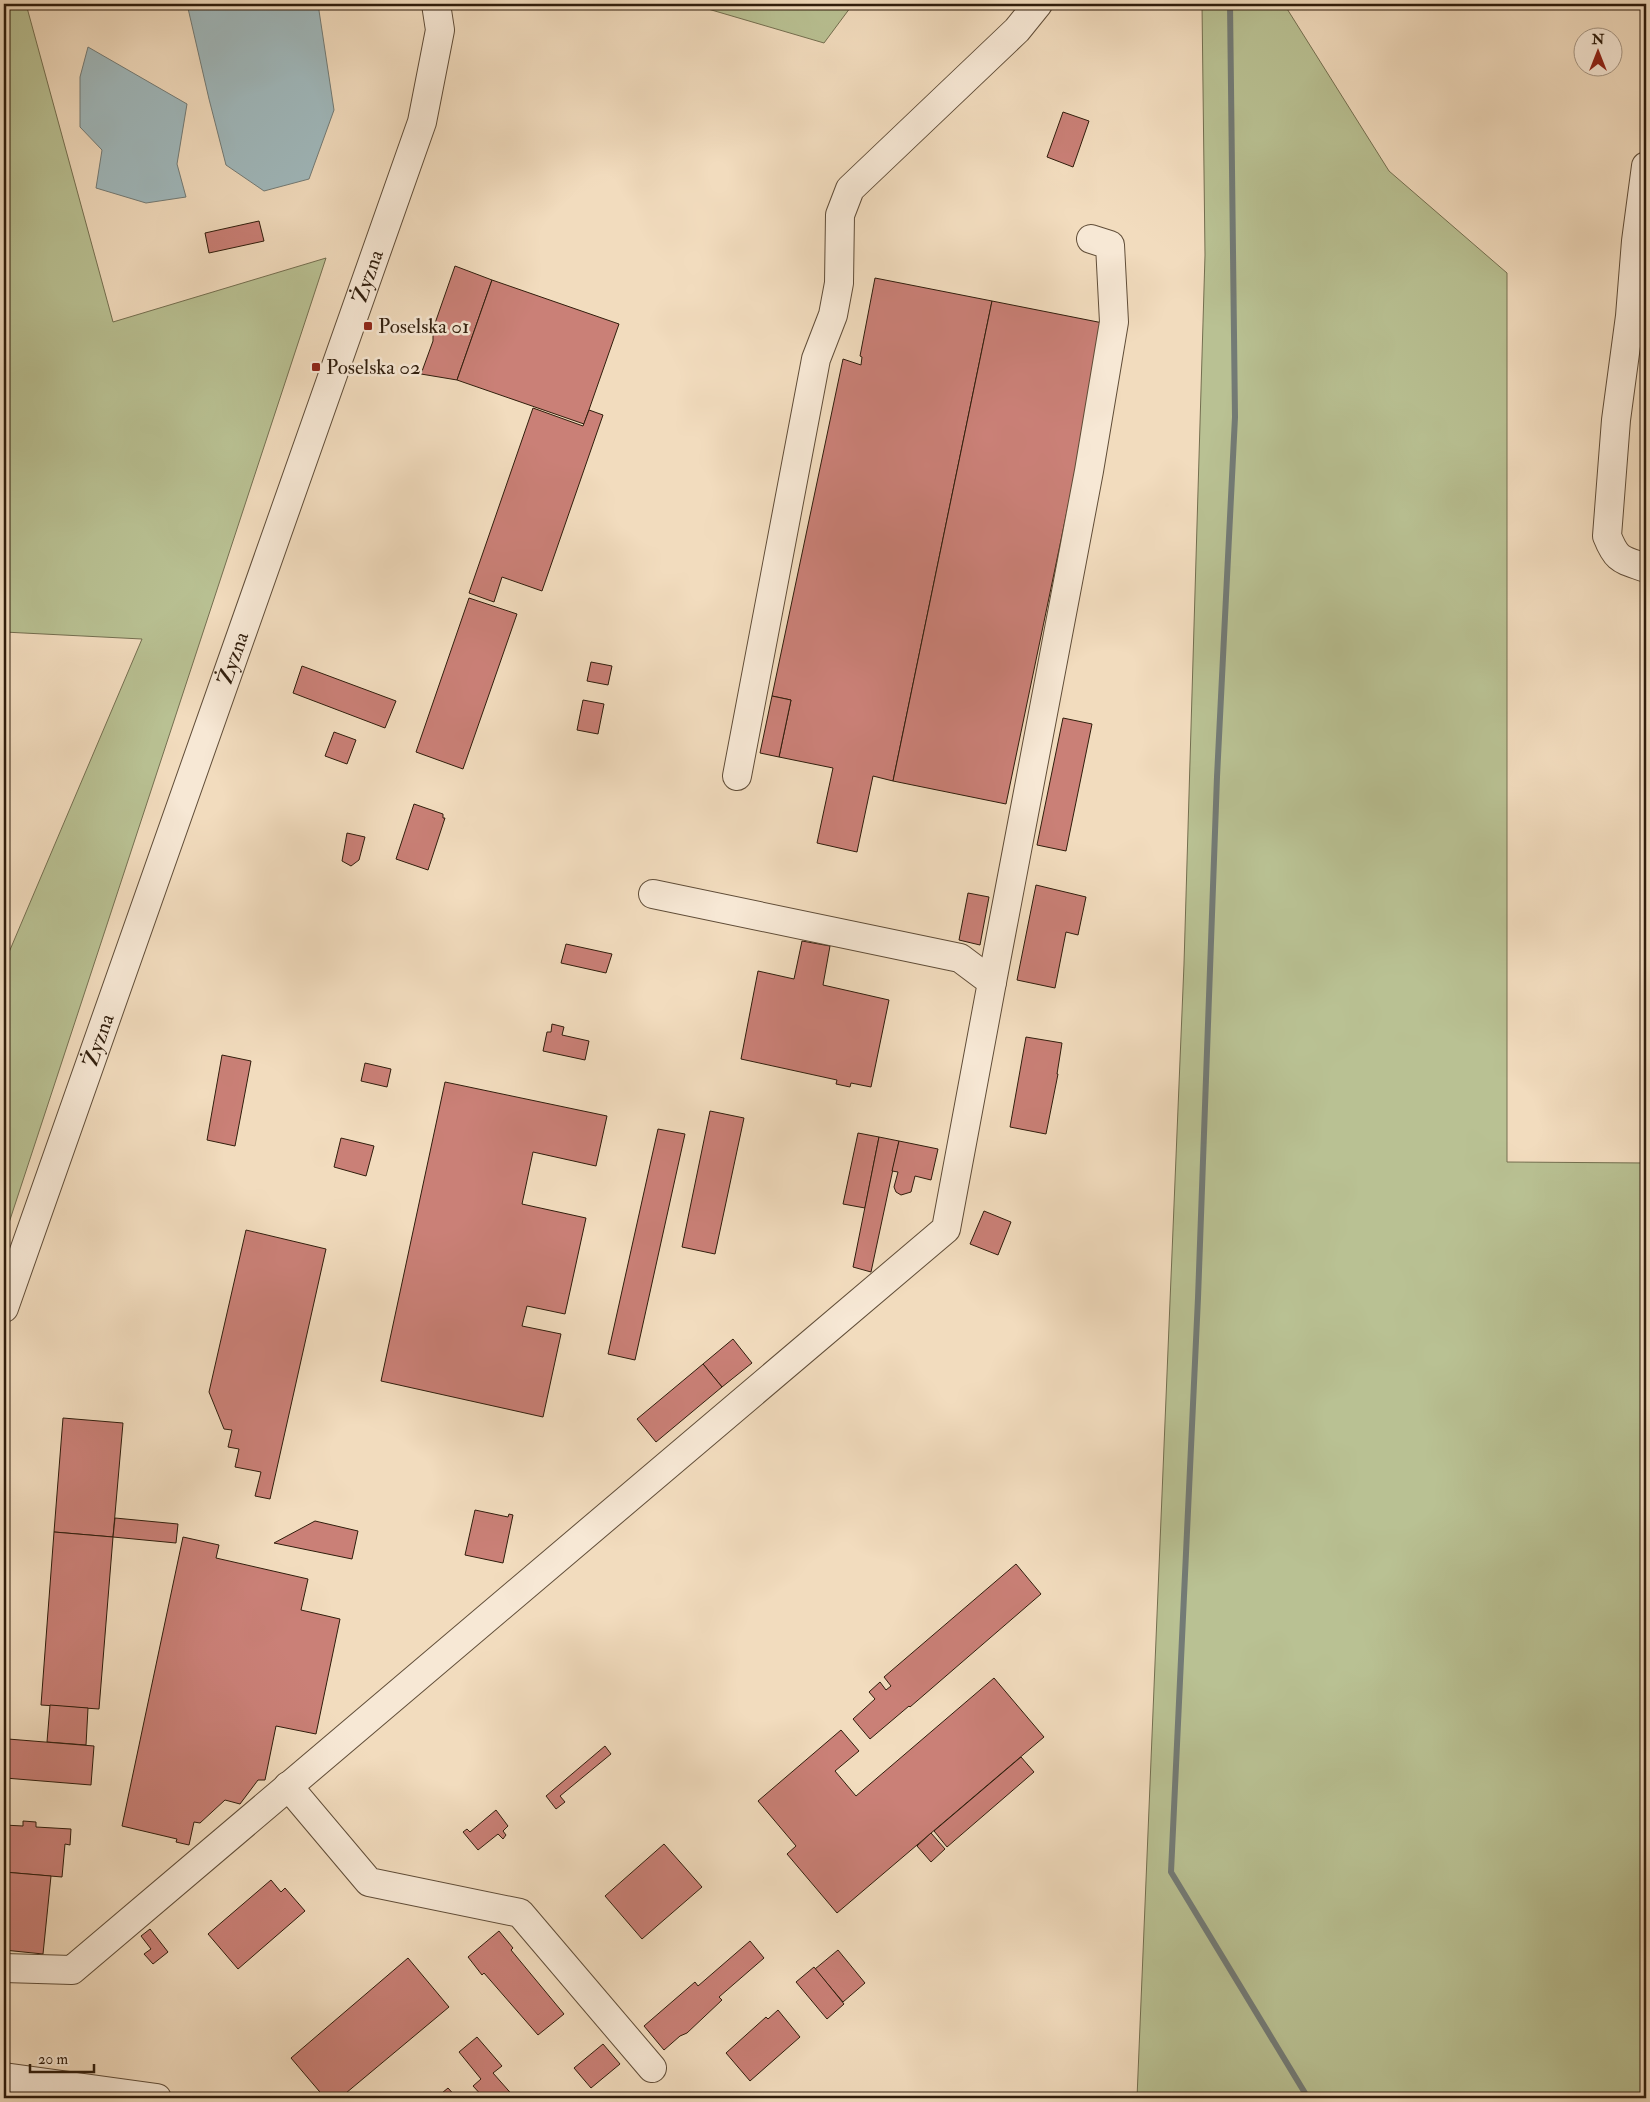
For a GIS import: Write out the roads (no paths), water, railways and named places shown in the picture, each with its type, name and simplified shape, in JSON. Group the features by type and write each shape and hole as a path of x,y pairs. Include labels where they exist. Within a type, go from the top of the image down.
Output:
{"street":[{"name":"Żyzna","path":"4,1308 422,122 440,30 436,4"},
{"path":"737,776 816,359 834,307 839,283 840,215 850,189 1017,30 1038,4"},
{"path":"1646,166 1636,241 1630,316 1616,420 1607,536 1614,553 1621,559 1646,568"},
{"path":"4,1968 72,1970 946,1229 1089,471 1114,322 1110,245 1091,239"},
{"path":"654,894 960,958 992,982"},
{"path":"288,1786 369,1882 520,1913 652,2068"},
{"path":"4,2078 64,2092 157,2098"}],"water":[{"path":"187,4 318,4 334,110 309,179 264,191 226,165"},
{"path":"88,47 187,104 177,164 186,197 146,203 96,188 102,150 80,127 80,77"}],"waterway":[{"path":"1230,4 1235,417 1217,777 1198,1298 1171,1872 1308,2098"}],"place":[{"name":"Poselska 01","path":"368,326"},
{"name":"Poselska 02","path":"316,367"}]}
